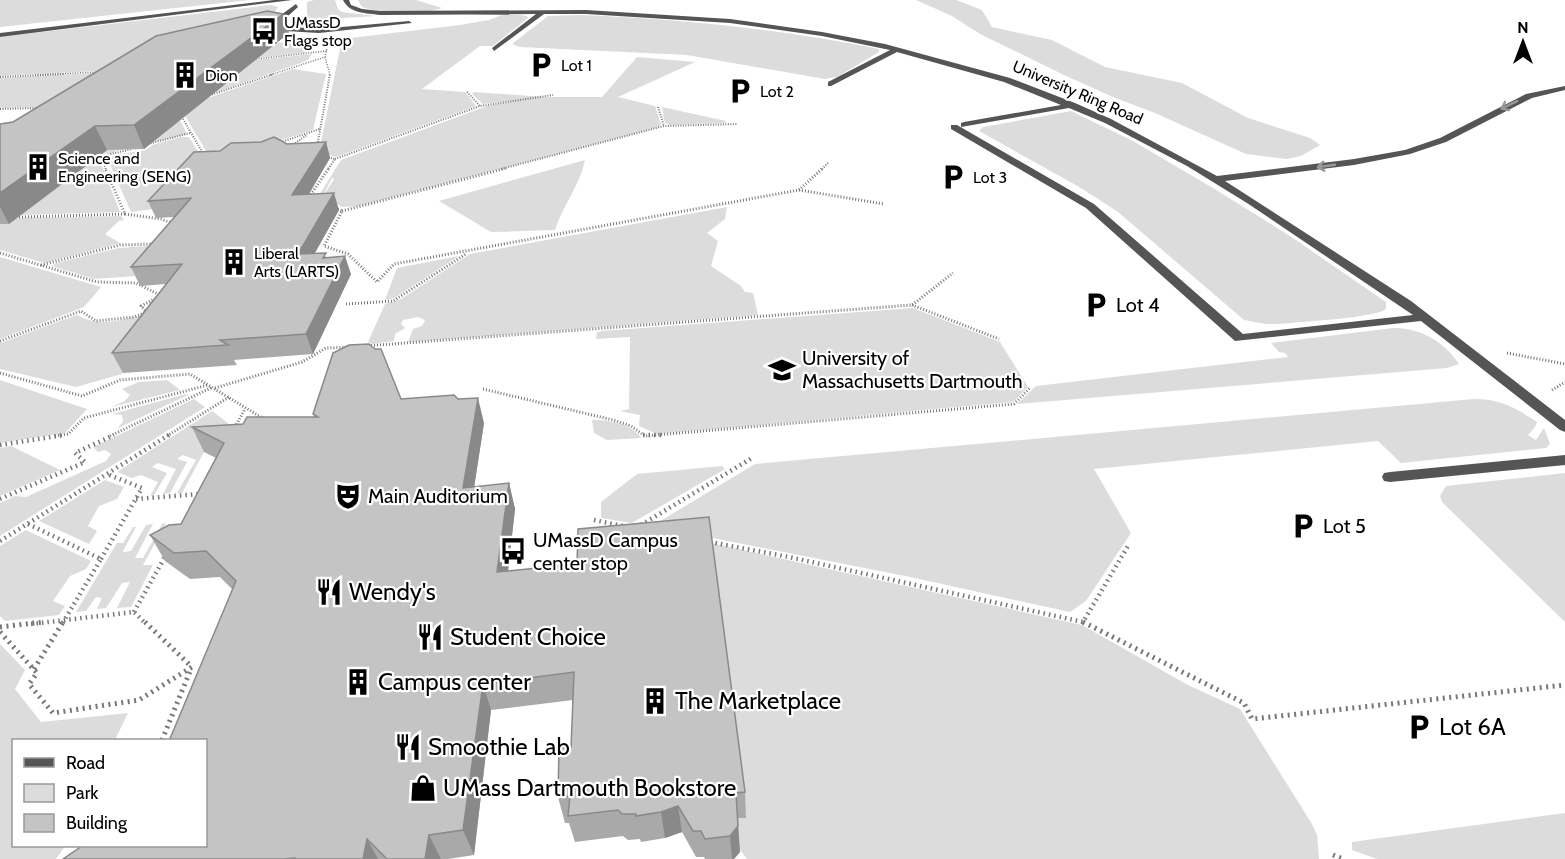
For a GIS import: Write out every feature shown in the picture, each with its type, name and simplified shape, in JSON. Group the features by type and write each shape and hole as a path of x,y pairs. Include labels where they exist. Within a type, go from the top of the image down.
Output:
{"street":[{"path":"0,34 289,0"},
{"name":"University Ring Road","path":"346,0 349,6 357,10 408,18"},
{"path":"296,3 276,21 274,26 287,30 306,31 408,18 415,23"},
{"path":"295,15 296,3"},
{"path":"458,21 480,19 494,12"},
{"name":"University Ring Road","path":"354,20 494,12 543,12 647,15 730,21 822,34 897,49 987,74 1072,105 1132,133 1216,179 1296,229 1425,317 1565,427"},
{"path":"495,49 543,12"},
{"path":"304,22 322,22"},
{"path":"831,84 897,49"},
{"path":"1216,179 1354,162 1407,152 1443,140 1529,96 1565,88"},
{"path":"1072,105 959,126 1090,206 1240,338 1425,317"},
{"path":"1390,477 1565,460"}],"path":[{"path":"316,151 330,73 325,57 328,44"},
{"path":"256,59 327,51"},
{"path":"205,97 325,57"},
{"path":"0,77 106,72"},
{"path":"467,92 480,106"},
{"path":"325,157 335,159 480,106 553,95"},
{"path":"657,106 664,126"},
{"path":"0,109 44,108"},
{"path":"183,119 206,157"},
{"path":"331,207 342,211 664,126 737,124"},
{"path":"273,145 320,129"},
{"path":"287,148 313,132"},
{"path":"145,145 190,133"},
{"path":"125,214 102,160 111,154 134,148"},
{"path":"309,198 335,159"},
{"path":"799,190 828,164"},
{"path":"342,211 324,246 348,254 377,282 394,264 470,252 799,190 884,204"},
{"path":"19,217 125,214 161,219 171,224 177,223"},
{"path":"40,266 120,245 164,243"},
{"path":"346,304 393,301 470,252"},
{"path":"0,253 97,282 136,283 144,289 163,296 141,306 147,312 134,317 96,321 81,311 0,341"},
{"path":"912,304 953,273"},
{"path":"136,283 142,276"},
{"path":"362,346 912,304 999,339"},
{"path":"0,445 68,434 84,418 302,362 326,348 350,347"},
{"path":"1500,351 1565,364"},
{"path":"0,373 82,396 120,380 190,374 272,424"},
{"path":"1546,394 1565,382"},
{"path":"0,500 85,462 75,453 212,386"},
{"path":"483,389 613,420 631,426 645,436 1014,404 1030,388"},
{"path":"0,541 229,397"},
{"path":"230,437 245,409"},
{"path":"647,530 635,528 752,458"},
{"path":"34,669 142,489 106,474"},
{"path":"194,504 204,484"},
{"path":"136,500 199,494"},
{"path":"594,520 625,526"},
{"path":"28,523 101,559"},
{"path":"706,541 1083,622 1244,703 1252,719 1565,685"},
{"path":"1083,622 1128,546"},
{"path":"134,612 167,553"},
{"path":"0,627 134,612 192,667"},
{"path":"0,632 37,673 29,684 53,712 139,700 192,667"},
{"path":"163,739 192,667"},
{"path":"1333,855 1343,859"}],"green space":[{"path":"0,0 250,0 0,27"},
{"path":"335,0 338,9 342,12 376,16 311,20 307,17 307,2"},
{"path":"358,0 416,0 442,8 413,13 391,12 362,7"},
{"path":"916,0 956,0 982,10 992,27 1052,40 1105,67 1182,83 1248,118 1310,138 1320,145 1301,156 1287,159 1246,154 1064,75 980,34 952,16"},
{"path":"270,5 278,7 273,15 135,69 0,76 0,37"},
{"path":"502,15 529,17 493,46 480,46 422,89 465,92 476,106 336,157 319,152 342,39 460,25 489,20"},
{"path":"580,15 693,22 768,31 879,49 879,52 837,77 825,79 687,55 520,47 512,44 548,16"},
{"path":"306,40 312,52 257,58 264,44"},
{"path":"312,54 308,60 301,63 190,101 255,60"},
{"path":"637,57 695,62 618,97 655,106 661,124 659,127 359,206 342,207 324,195 334,179 332,178 323,196 318,197 341,160 487,106 519,100 483,104 472,94 474,92 546,97 602,97"},
{"path":"293,69 326,74 313,130 225,158 211,159 185,116 196,102"},
{"path":"132,71 90,106 0,108 0,78"},
{"path":"662,107 726,121 725,123 670,125 665,123"},
{"path":"1071,111 1133,141 1290,236 1386,302 1386,309 1367,315 1278,324 1244,320 1118,212 1081,188 979,131 983,127"},
{"path":"180,120 187,134 116,151 100,161 120,212 21,215 89,151"},
{"path":"189,137 200,155 161,208 131,212 108,160 114,155 146,150 152,145"},
{"path":"585,160 555,230 491,232 439,201"},
{"path":"727,207 725,219 707,233 718,241 711,266 741,286 745,292 753,293 758,315 408,342 413,329 422,326 425,320 418,317 403,320 401,324 405,328 395,334 394,341 372,344 368,342 385,304 401,299 470,254"},
{"path":"121,216 124,220 119,221 105,234 120,243 44,263 0,250 0,224 9,223 17,218"},
{"path":"175,244 138,276 94,279 52,266 56,263 119,248"},
{"path":"459,256 394,298 385,300 397,268"},
{"path":"0,257 101,287 84,307 0,339"},
{"path":"172,294 122,374 76,387 0,369 0,343 77,315 103,322 146,314 150,302"},
{"path":"913,308 1000,342 1028,387 1013,402 657,434 639,426 640,415 620,411 629,409 630,337 596,339 597,332 602,331"},
{"path":"1393,328 1412,330 1430,337 1446,349 1459,364 1447,368 1017,404 1036,386 1288,357 1285,353 1279,352 1271,343"},
{"path":"0,380 87,409 65,433 0,443"},
{"path":"167,380 180,390 111,407 125,401 130,395 122,389 139,382"},
{"path":"188,395 116,429 123,422 122,415 112,414"},
{"path":"194,399 205,407 0,536 0,503 15,496 26,497 106,461 111,454 105,450 98,452 93,447"},
{"path":"1474,399 1508,405 1522,412 1537,422 1528,435 1536,440 1544,428 1550,444 1546,448 1401,463 1378,441 1094,469 1131,533 1086,601 1070,612 910,577 652,526 755,464"},
{"path":"212,411 228,423 221,436 212,437 182,493 177,493 196,460 183,455 177,459 187,462 170,493 163,494 176,469 158,463 152,467 167,473 154,495 150,496 158,482 141,475 132,478 117,472"},
{"path":"592,420 619,423 632,429 641,438 607,440 594,433"},
{"path":"11,446 60,470 0,496 0,448"},
{"path":"722,466 725,469 632,523 601,518 601,502 637,474"},
{"path":"1565,473 1565,622 1442,502 1440,496 1446,486"},
{"path":"105,480 124,487 117,499 99,506 88,526 97,531 89,544 39,521"},
{"path":"166,523 143,565 153,565 131,607 117,608 130,582 122,583 106,608 97,609 102,598 96,597 86,611 76,612 117,543 123,543 133,527 136,527 124,552 131,551 146,525 153,524 135,558 143,558 162,524"},
{"path":"26,530 91,561 86,569 70,576 53,601 65,606 59,615 5,621 0,616 0,546"},
{"path":"711,543 1082,625 1188,685 1240,709 1312,824 1317,835 1319,859 747,859 740,850 738,818 746,817"},
{"path":"0,644 25,670 15,689 41,722 128,713 115,739 12,739 12,847 64,847 56,859 0,859"},
{"path":"1565,813 1565,859 1377,859 1352,850 1352,842"}],"building":[{"path":"267,11 283,14 134,125 95,126 0,193 0,124 13,122 156,36"},
{"name":"Liberal Arts (LARTS)","path":"274,137 287,144 326,142 292,195 334,193 298,254 326,253 323,258 345,256 306,334 220,340 228,345 112,353 182,264 131,267 191,198 148,201 194,152 220,151 231,143 261,142"},
{"path":"369,344 375,349 381,349 401,399 454,395 458,399 478,398 463,488 509,483 497,572 577,564 578,529 709,517 745,792 736,793 738,826 730,836 705,839 701,831 693,831 678,806 661,812 636,816 636,814 622,814 618,810 568,816 570,796 558,797 559,748 571,748 574,672 483,684 463,830 429,835 425,859 387,859 367,839 363,859 63,859 81,847 207,847 207,739 170,739 236,581 206,551 174,553 150,535 169,525 181,524 224,443 192,427 243,424 247,417 318,417 313,414 333,353 349,345"}],"place":[{"name":"UMassD Flags stop","path":"264,31"},
{"name":"Lot 1","path":"541,65"},
{"name":"Dion","path":"185,75"},
{"name":"Lot 2","path":"740,91"},
{"name":"Science and Engineering (SENG)","path":"38,167"},
{"name":"Lot 3","path":"953,177"},
{"name":"Liberal Arts (LARTS)","path":"234,262"},
{"name":"Lot 4","path":"1096,305"},
{"name":"University of Massachusetts Dartmouth","path":"782,370"},
{"name":"Main Auditorium","path":"348,496"},
{"name":"Lot 5","path":"1303,526"},
{"name":"UMassD Campus center stop","path":"513,551"},
{"name":"Wendy's","path":"329,592"},
{"name":"Student Choice","path":"430,637"},
{"name":"Campus center","path":"358,682"},
{"name":"The Marketplace","path":"655,701"},
{"name":"Lot 6A","path":"1419,727"},
{"name":"Smoothie Lab","path":"408,747"},
{"name":"UMass Dartmouth Bookstore","path":"423,788"}]}
